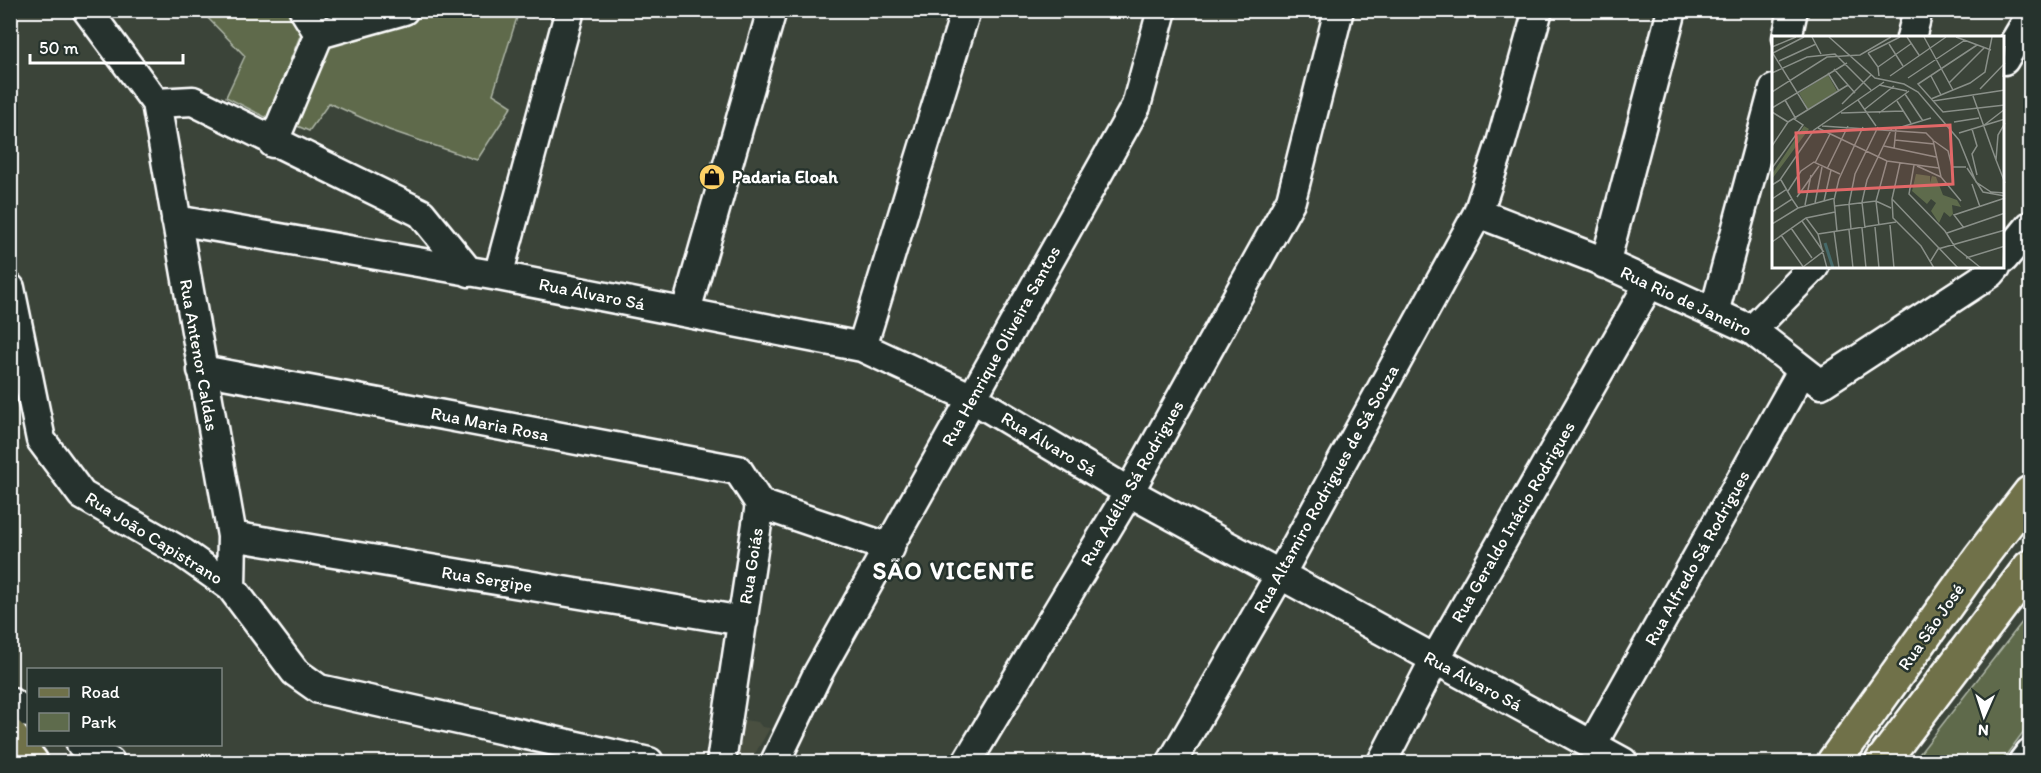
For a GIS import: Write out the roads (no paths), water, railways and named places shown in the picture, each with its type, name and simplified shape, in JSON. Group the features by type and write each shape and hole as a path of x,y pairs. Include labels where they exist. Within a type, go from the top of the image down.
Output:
{"main road":[{"name":"Rua São José","path":"1834,762 1980,558 2031,494"},
{"path":"1882,762 2031,567"},
{"path":"10,736 32,762"}],"street":[{"name":"Rua Antenor Caldas","path":"87,10 156,103 232,536 231,587"},
{"path":"273,143 312,22 404,10"},
{"path":"498,276 570,10"},
{"path":"686,311 772,10"},
{"path":"862,346 966,10"},
{"name":"Rua Henrique Oliveira Santos","path":"775,762 818,674 1136,106 1162,10"},
{"name":"Rua Adélia Sá Rodrigues","path":"967,762 1130,492 1291,200 1339,10"},
{"name":"Rua Altamiro Rodrigues de Sá Souza","path":"1173,762 1281,573 1478,213 1501,143 1538,10"},
{"path":"1605,264 1672,10"},
{"path":"1787,36 1793,10"},
{"path":"1912,36 1918,10"},
{"path":"2005,58 2031,16"},
{"path":"1714,313 1772,96"},
{"path":"156,103 193,101 273,143 421,213 469,272"},
{"name":"Rua Rio de Janeiro","path":"1478,213 1605,264 1752,330 1821,384 1991,273 1995,268"},
{"name":"Rua Álvaro Sá","path":"176,220 498,276 862,346 972,398 1130,492 1281,573 1434,661 1623,762"},
{"path":"2005,257 2031,226"},
{"path":"1752,330 1813,268"},
{"name":"Rua Geraldo Inácio Rodrigues","path":"1382,762 1434,661 1649,284"},
{"name":"Rua João Capistrano","path":"10,288 40,440 82,495 183,553 231,587"},
{"name":"Rua Maria Rosa","path":"202,370 738,471 760,504"},
{"name":"Rua Alfredo Sá Rodrigues","path":"1592,745 1802,371"},
{"name":"Rua Goiás","path":"721,762 760,504 890,548"},
{"name":"Rua Sergipe","path":"232,536 742,621"},
{"path":"231,587 295,672 319,690 649,762"},
{"path":"10,702 27,712"},
{"path":"84,746 110,762"},
{"path":"2023,762 2031,753"}],"place":[{"name":"Padaria Eloah","path":"712,177"}],"district":[{"name":"SÃO VICENTE","path":"954,571"}]}
